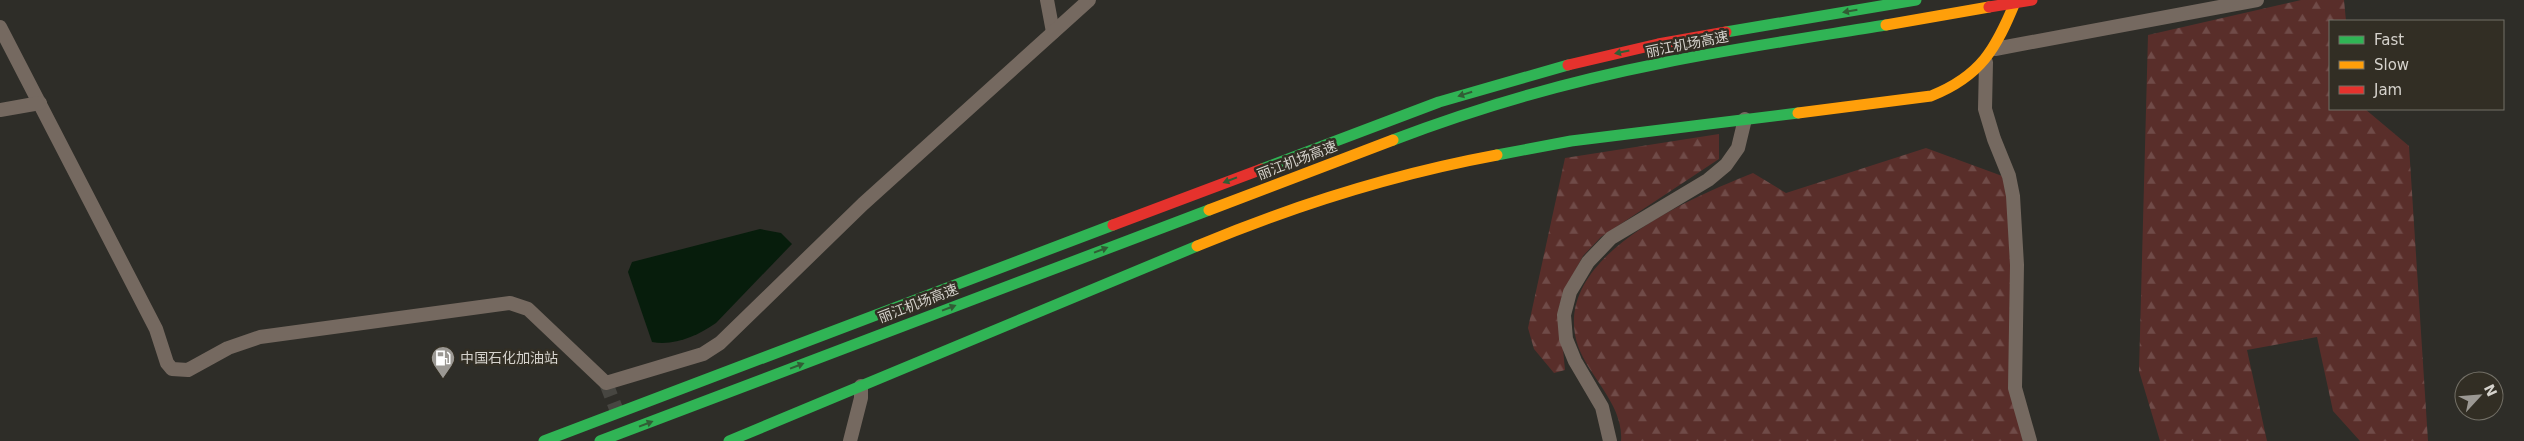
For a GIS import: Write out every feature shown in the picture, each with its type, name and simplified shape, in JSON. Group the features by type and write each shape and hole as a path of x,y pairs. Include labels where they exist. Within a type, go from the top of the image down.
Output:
{"highway":[{"name":"丽江机场高速","path":"544,441 1439,102 1539,73 1650,46 1916,0"},
{"path":"729,441 1214,239 1344,193 1427,170 1520,150 1640,131 1932,96 1968,79 1986,62 1995,49 2016,0"},
{"name":"丽江机场高速","path":"600,441 1445,120 1581,82 1662,63 2032,0"}],"street":[{"path":"1047,0 1053,32"},
{"path":"0,27 156,329 167,363 172,370 184,372 228,348 260,337 510,304 528,309 606,382 703,354 720,343 863,204 1089,0"},
{"path":"1995,49 2257,0"},
{"path":"1986,62 1985,109 1994,139 2009,176 2013,196 2018,265 2015,388 2030,441"},
{"path":"0,110 40,103"},
{"path":"1610,441 1602,407 1575,361 1566,339 1564,315 1570,292 1588,262 1611,238 1708,180 1726,166 1738,148 1745,119"},
{"path":"850,441 862,398 861,386"}],"green space":[{"path":"2301,0 2344,0 2346,20 2329,20 2329,110 2366,110 2409,146 2428,441 2360,441 2333,411 2317,337 2247,350 2267,441 2160,441 2139,371 2148,35"},
{"path":"1719,134 1719,159 1601,237 1583,256 1563,293 1559,307 1565,370 1554,373 1534,349 1528,328 1565,158"},
{"path":"1926,148 2005,177 2013,266 2011,388 2026,441 1621,441 1617,415 1612,403 1583,358 1578,346 1574,314 1584,285 1604,259 1631,236 1662,215 1695,198 1753,173 1786,193"}],"shaded area":[{"path":"760,229 781,233 792,244 716,323 686,339 669,343 652,342 628,272 632,262"}],"tunnel":[{"path":"606,383 620,419"}],"traffic: fast":[{"path":"1726,32 1916,0"},
{"path":"1393,140 1492,106 1594,78 1718,52 1886,25"},
{"path":"1262,169 1439,102 1568,65"},
{"path":"1497,155 1571,141 1798,113"},
{"path":"600,441 1209,210"},
{"path":"544,441 1113,225"},
{"path":"729,441 1197,246"}],"traffic: slow":[{"path":"1798,113 1931,96 1948,88 1975,70 1985,59 1994,47 2016,0"},
{"path":"1886,25 1989,7"},
{"path":"1209,210 1393,140"},
{"path":"1197,246 1233,231 1344,193 1420,172 1497,155"}],"traffic: jam":[{"path":"1989,7 2032,0"},
{"path":"1568,65 1658,44 1726,32"},
{"path":"1113,225 1262,169"}],"place":[{"name":"中国石化加油站","path":"443,379"}]}
